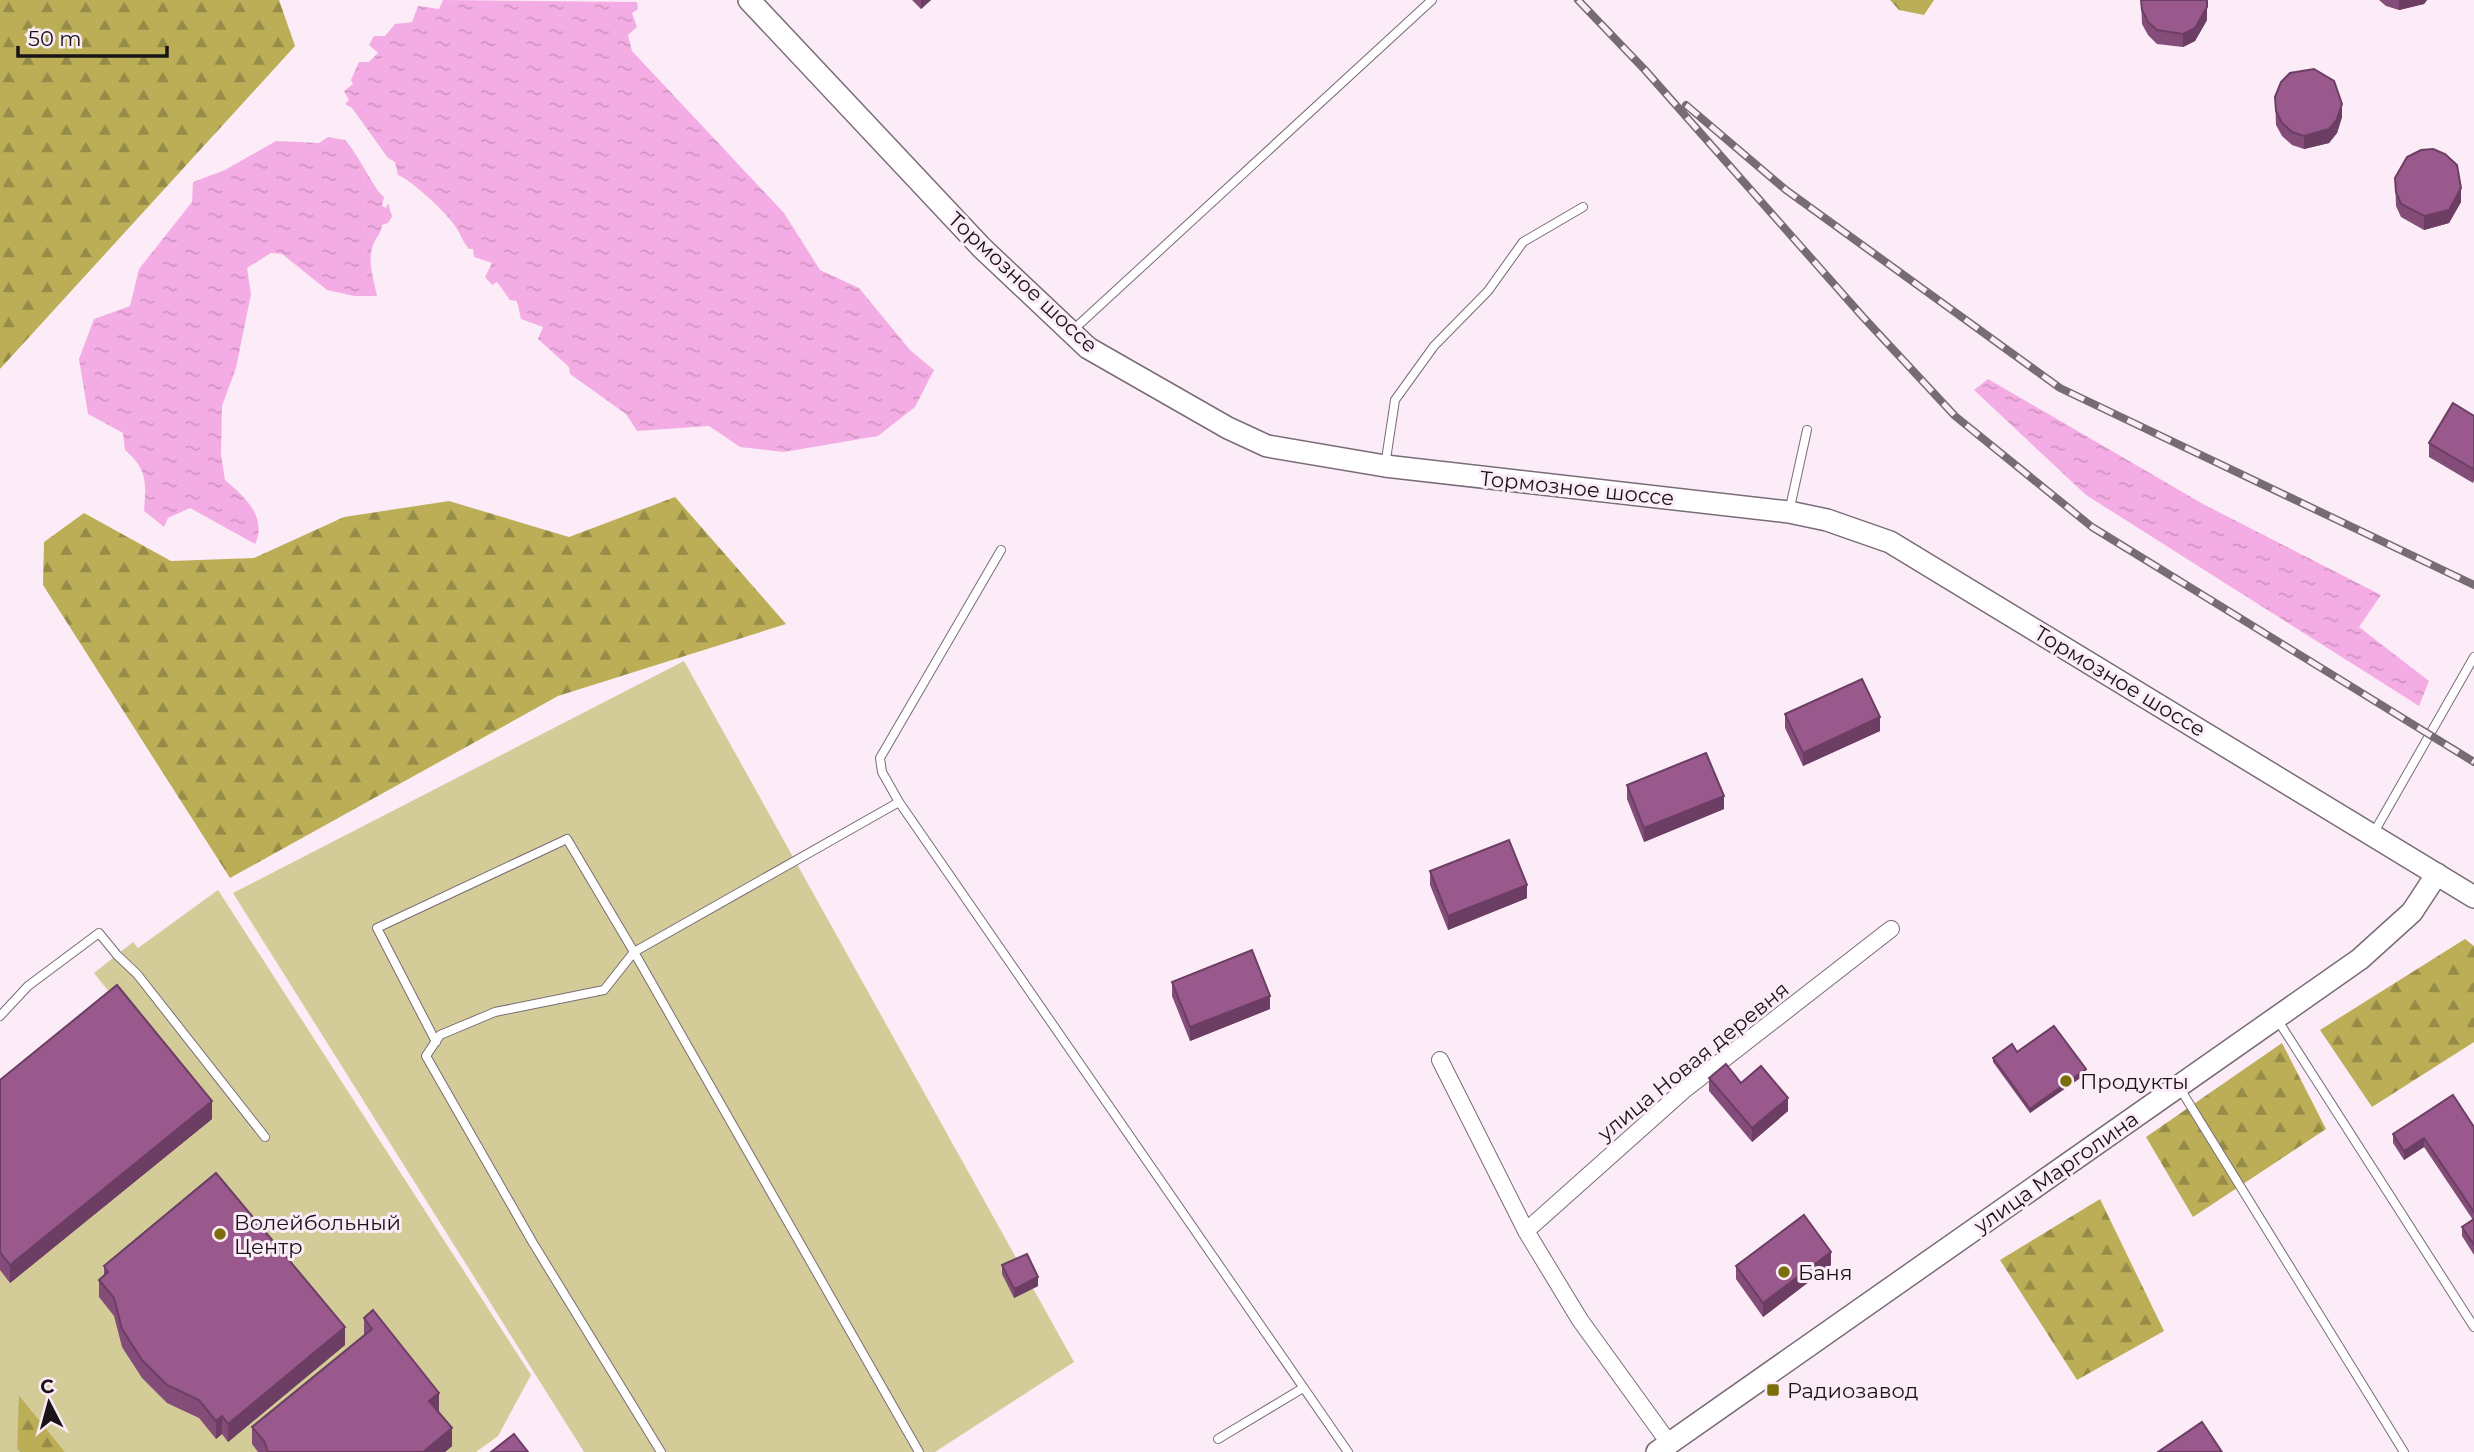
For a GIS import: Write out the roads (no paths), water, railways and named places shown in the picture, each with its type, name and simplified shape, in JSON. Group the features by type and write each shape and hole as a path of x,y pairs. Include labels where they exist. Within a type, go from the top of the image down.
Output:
{"street":[{"name":"Тормозное шоссе","path":"749,0 982,248 1070,332 1118,367 1228,428 1267,446 1385,466 1789,512 1846,526 1902,548 2474,897"},
{"name":"улица Марголина","path":"1663,1448 2360,959 2399,925 2437,874"},
{"name":"улица Новая деревня","path":"1526,1231 1683,1091 1891,929"},
{"path":"1440,1060 1526,1231 1663,1448"}],"lane":[{"path":"1070,332 1432,0"},
{"path":"1385,466 1395,400 1434,346 1488,291 1523,242 1583,207"},
{"path":"1789,512 1807,430"},
{"path":"1001,550 880,758 882,772 899,802 1348,1452"},
{"path":"2373,835 2474,657"},
{"path":"661,1452 533,1243 426,1056 440,1035 495,1012 604,989 634,952 899,802"},
{"path":"436,1042 377,928 567,839 919,1452"},
{"path":"0,1016 28,986 99,933 137,974 265,1137"},
{"path":"2277,1019 2474,1326"},
{"path":"2179,1087 2404,1452"},
{"path":"1218,1439 1303,1388"}],"water":[{"path":"443,0 637,2 638,9 632,13 637,27 628,35 632,51 784,213 820,270 859,288 910,350 934,370 915,407 878,436 784,452 740,447 709,426 637,431 626,414 570,374 569,367 538,339 543,327 521,319 517,301 510,300 497,282 492,285 485,277 492,263 474,257 473,249 469,249 444,213 398,175 395,162 388,158 352,108 345,104 349,100 344,91 353,84 351,80 359,62 369,62 378,53 369,45 374,36 385,36 395,24 412,22 418,6 439,9"},
{"path":"328,137 345,140 384,197 382,206 386,208 388,203 392,217 388,223 382,225 371,251 377,296 354,296 327,290 282,254 271,253 247,268 251,294 236,368 222,406 221,454 225,480 240,493 256,516 258,534 255,544 190,508 168,518 164,527 144,511 144,477 138,464 125,450 123,433 88,414 79,359 94,319 130,306 139,269 192,202 193,182 225,170 276,141 319,143"},
{"path":"1988,379 2203,504 2381,595 2359,627 2429,681 2419,706 2086,495 1974,390"}],"railway":[{"path":"1578,0 1645,70 1863,317 1955,416 2092,527 2474,762"},
{"path":"1686,105 1786,190 2060,388 2474,585"}],"place":[{"name":"Продукты","path":"2066,1081"},
{"name":"Волейбольный Центр","path":"220,1234"},
{"name":"Баня","path":"1784,1272"},
{"name":"Радиозавод","path":"1773,1390"}]}
